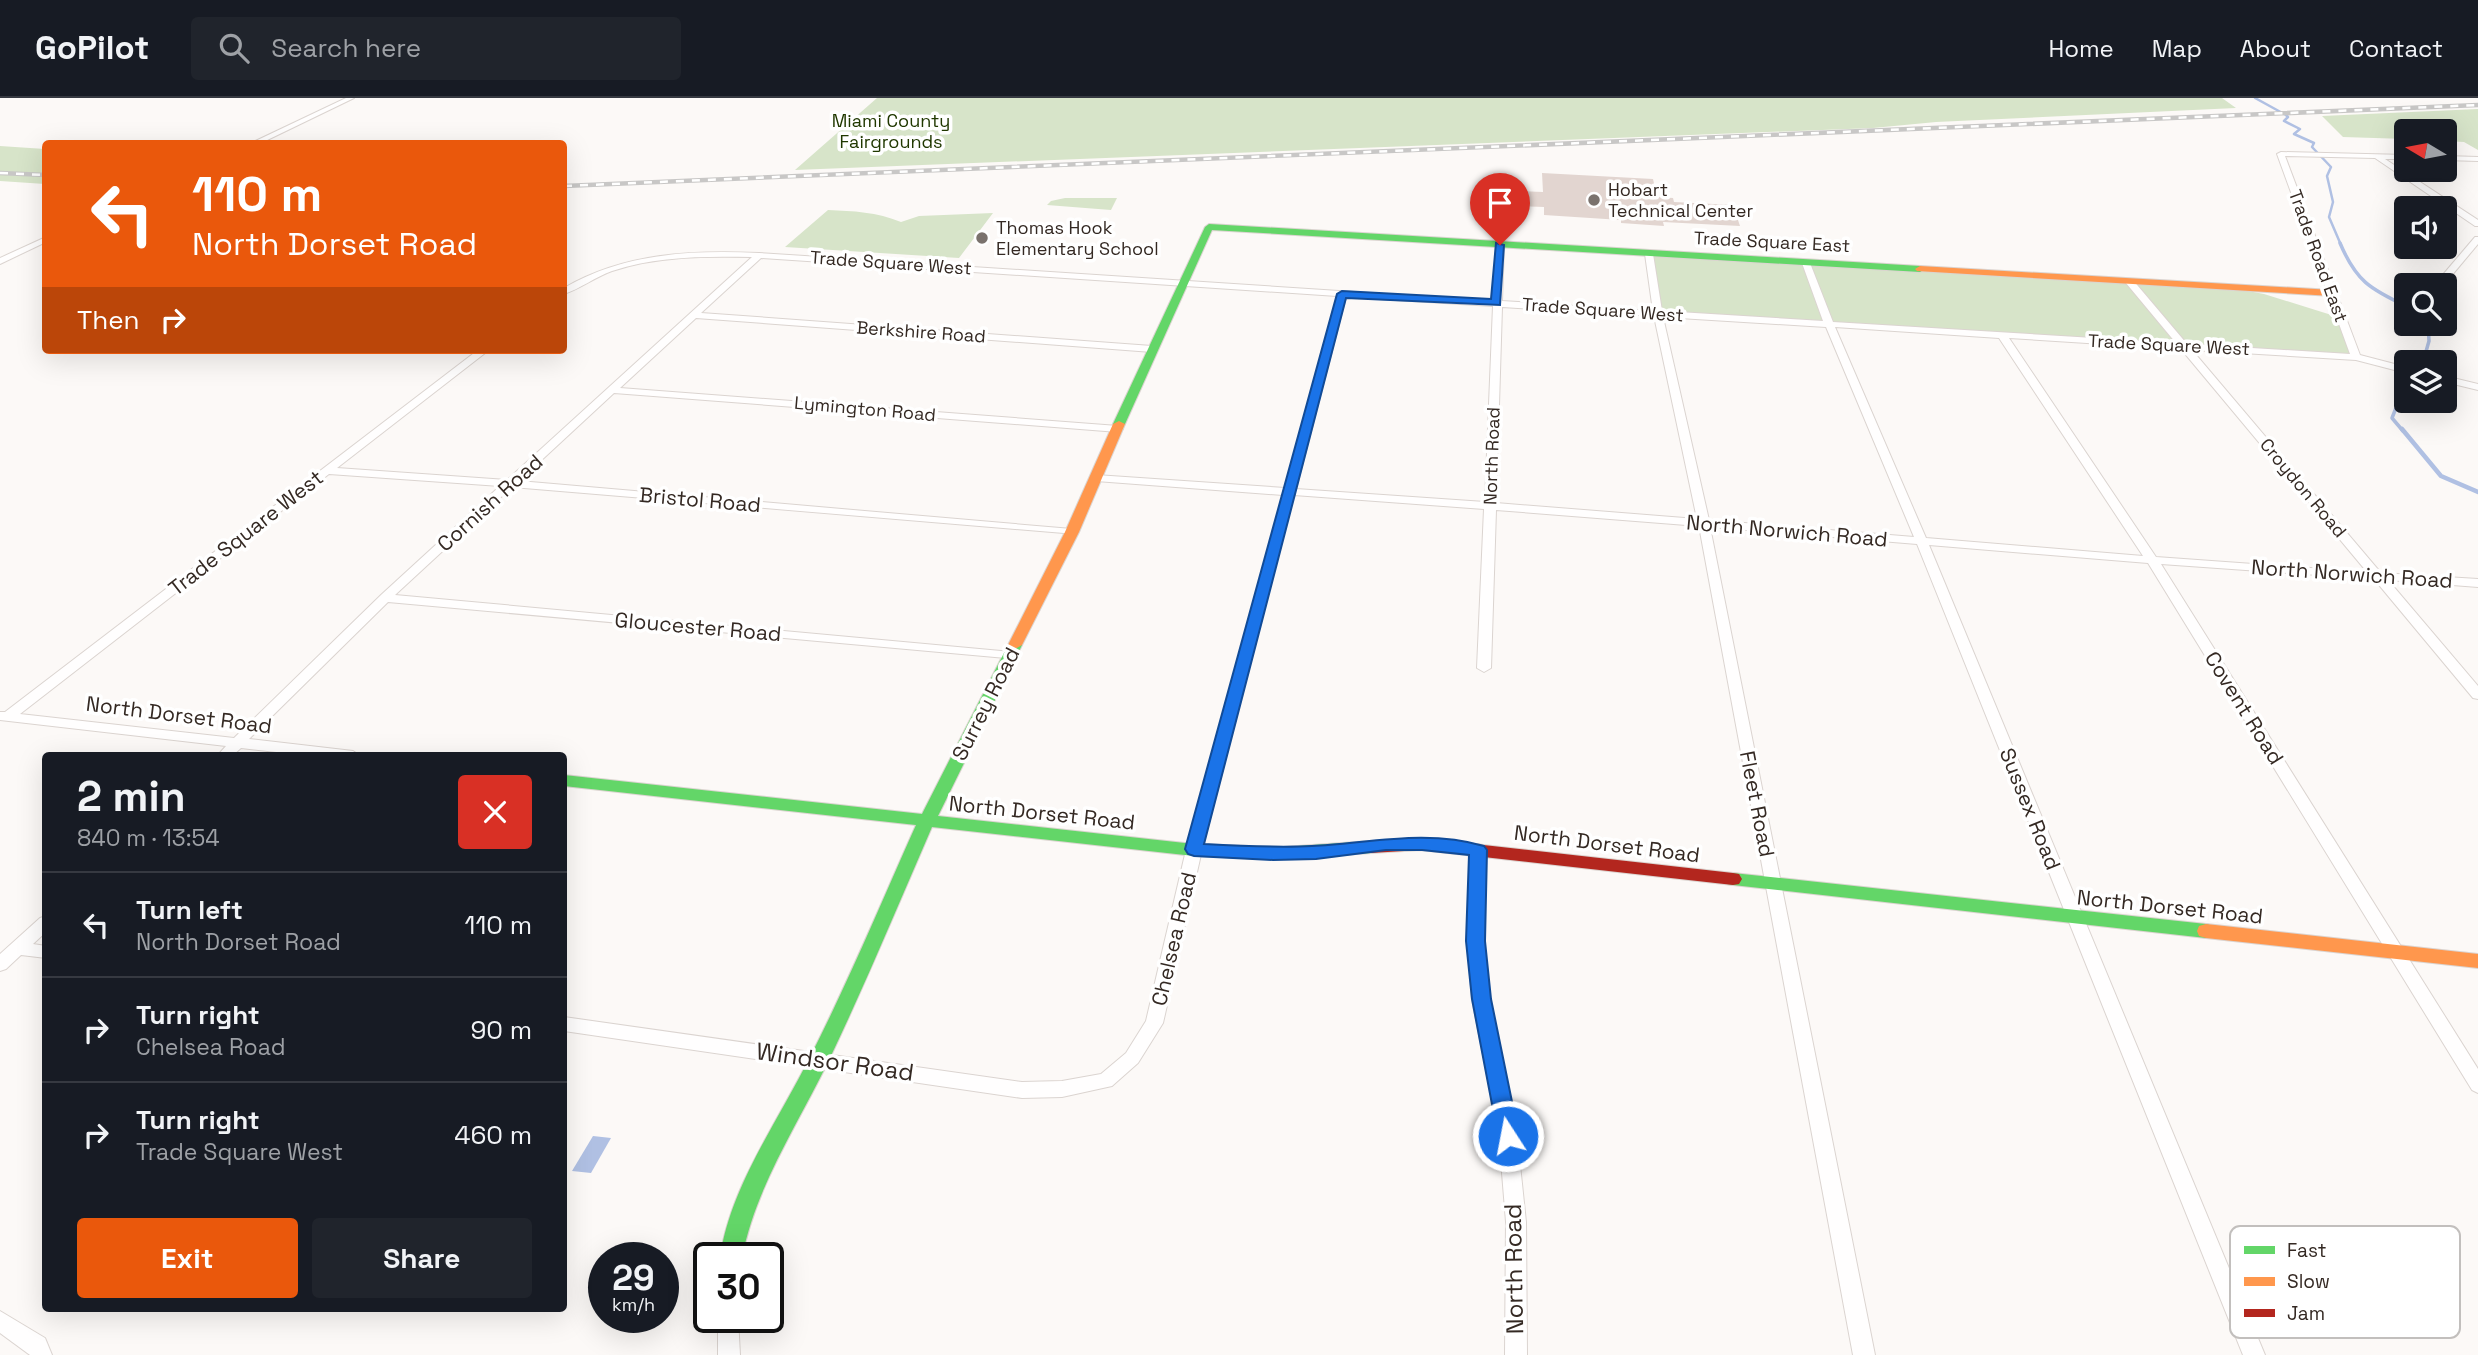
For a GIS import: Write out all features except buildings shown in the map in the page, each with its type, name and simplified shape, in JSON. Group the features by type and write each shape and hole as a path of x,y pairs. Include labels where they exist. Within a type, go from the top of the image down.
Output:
{"street":[{"path":"261,140 351,98"},
{"name":"Trade Road East","path":"2356,357 2281,154 2378,157"},
{"path":"2378,157 2394,157"},
{"path":"2378,157 2478,225"},
{"path":"2457,158 2478,159"},
{"name":"Trade Square East","path":"1209,227 2332,293"},
{"name":"Surrey Road","path":"734,1242 753,1187 819,1060 926,822 1012,656 1072,532 1209,227"},
{"path":"2449,273 2478,239"},
{"path":"0,261 42,241"},
{"name":"North Road","path":"1484,668 1500,245"},
{"name":"Trade Square West","path":"567,290 610,270 658,259 695,254 759,255 1828,326 2356,357 2394,367"},
{"name":"Fleet Road","path":"1649,254 1658,314 1704,524 1864,1355"},
{"name":"Cornish Road","path":"228,752 385,598 759,255"},
{"name":"Sussex Road","path":"1806,263 1828,326 1922,542 2230,1297"},
{"name":"Croydon Road","path":"2129,281 2478,695"},
{"name":"Chelsea Road","path":"1106,1081 1132,1058 1154,1023 1194,849 1342,294"},
{"name":"Berkshire Road","path":"691,315 1152,349"},
{"name":"Covent Road","path":"2003,336 2152,560 2478,1085"},
{"name":"Trade Square West","path":"4,716 479,354"},
{"path":"2457,382 2478,387"},
{"name":"Lymington Road","path":"613,390 1118,429"},
{"name":"Bristol Road","path":"327,471 512,484 1072,532"},
{"name":"North Norwich Road","path":"1096,478 2478,583"},
{"name":"Gloucester Road","path":"385,598 1012,656"},
{"name":"North Dorset Road","path":"4,716 318,752"},
{"name":"North Dorset Road","path":"567,780 926,822 1194,849 1273,854 1386,844 1422,844 2478,961"},
{"name":"North Road","path":"1478,850 1475,941 1482,999 1508,1136 1516,1222 1516,1355"},
{"path":"0,964 42,926"},
{"path":"17,948 42,951"},
{"name":"Windsor Road","path":"567,1024 1022,1090 1062,1088 1106,1081"},
{"path":"0,1321 37,1345 41,1355"},
{"path":"728,1333 729,1355"},
{"name":"Sussex Road","path":"2247,1338 2254,1355"}],"green space":[{"name":"Miami County Fairgrounds","path":"877,98 2222,98 2236,108 1936,122 1873,128 795,170"},
{"path":"2478,109 2478,150 2464,142 2457,142 2457,119 2394,119 2394,139 2343,137 2322,116"},
{"path":"0,146 42,149 42,184 0,181"},
{"path":"1065,198 1117,198 1111,210 1047,205 1051,201"},
{"path":"828,210 874,214 901,222 919,216 993,213 959,258 785,247"},
{"path":"1649,254 2221,286 2264,294 2341,318 2356,357 1658,314"}],"water":[{"path":"593,1136 611,1138 591,1173 572,1171"}],"waterway":[{"path":"2255,98 2286,115 2288,117 2284,121 2300,129 2294,134 2314,143 2312,147 2331,167 2327,176 2333,202 2329,217 2341,245"},
{"path":"2340,243 2358,275 2374,289 2394,300"},
{"path":"2426,350 2429,336"},
{"path":"2394,413 2392,418 2403,431"},
{"path":"2402,429 2441,476 2478,492"}],"railway":[{"path":"567,186 2478,105"},
{"path":"0,173 42,175"}],"traffic: fast":[{"path":"1119,424 1209,227 1920,269"},
{"path":"734,1242 753,1187 819,1060 926,822 1015,645"},
{"path":"567,780 1194,850 1283,853 1371,847"},
{"path":"1733,879 2206,931"}],"traffic: slow":[{"path":"1920,269 2332,293"},
{"path":"1015,645 1072,532 1119,424"},
{"path":"2206,931 2478,961"}],"traffic: jam":[{"path":"1371,847 1421,844 1733,879"}],"place":[{"name":"Hobart Technical Center","path":"1594,200"},
{"name":"Thomas Hook Elementary School","path":"982,238"}],"route":[{"path":"1500,245 1496,302 1342,294 1194,849 1273,854 1386,844 1422,844 1478,850 1475,941 1482,999 1508,1136"}]}
